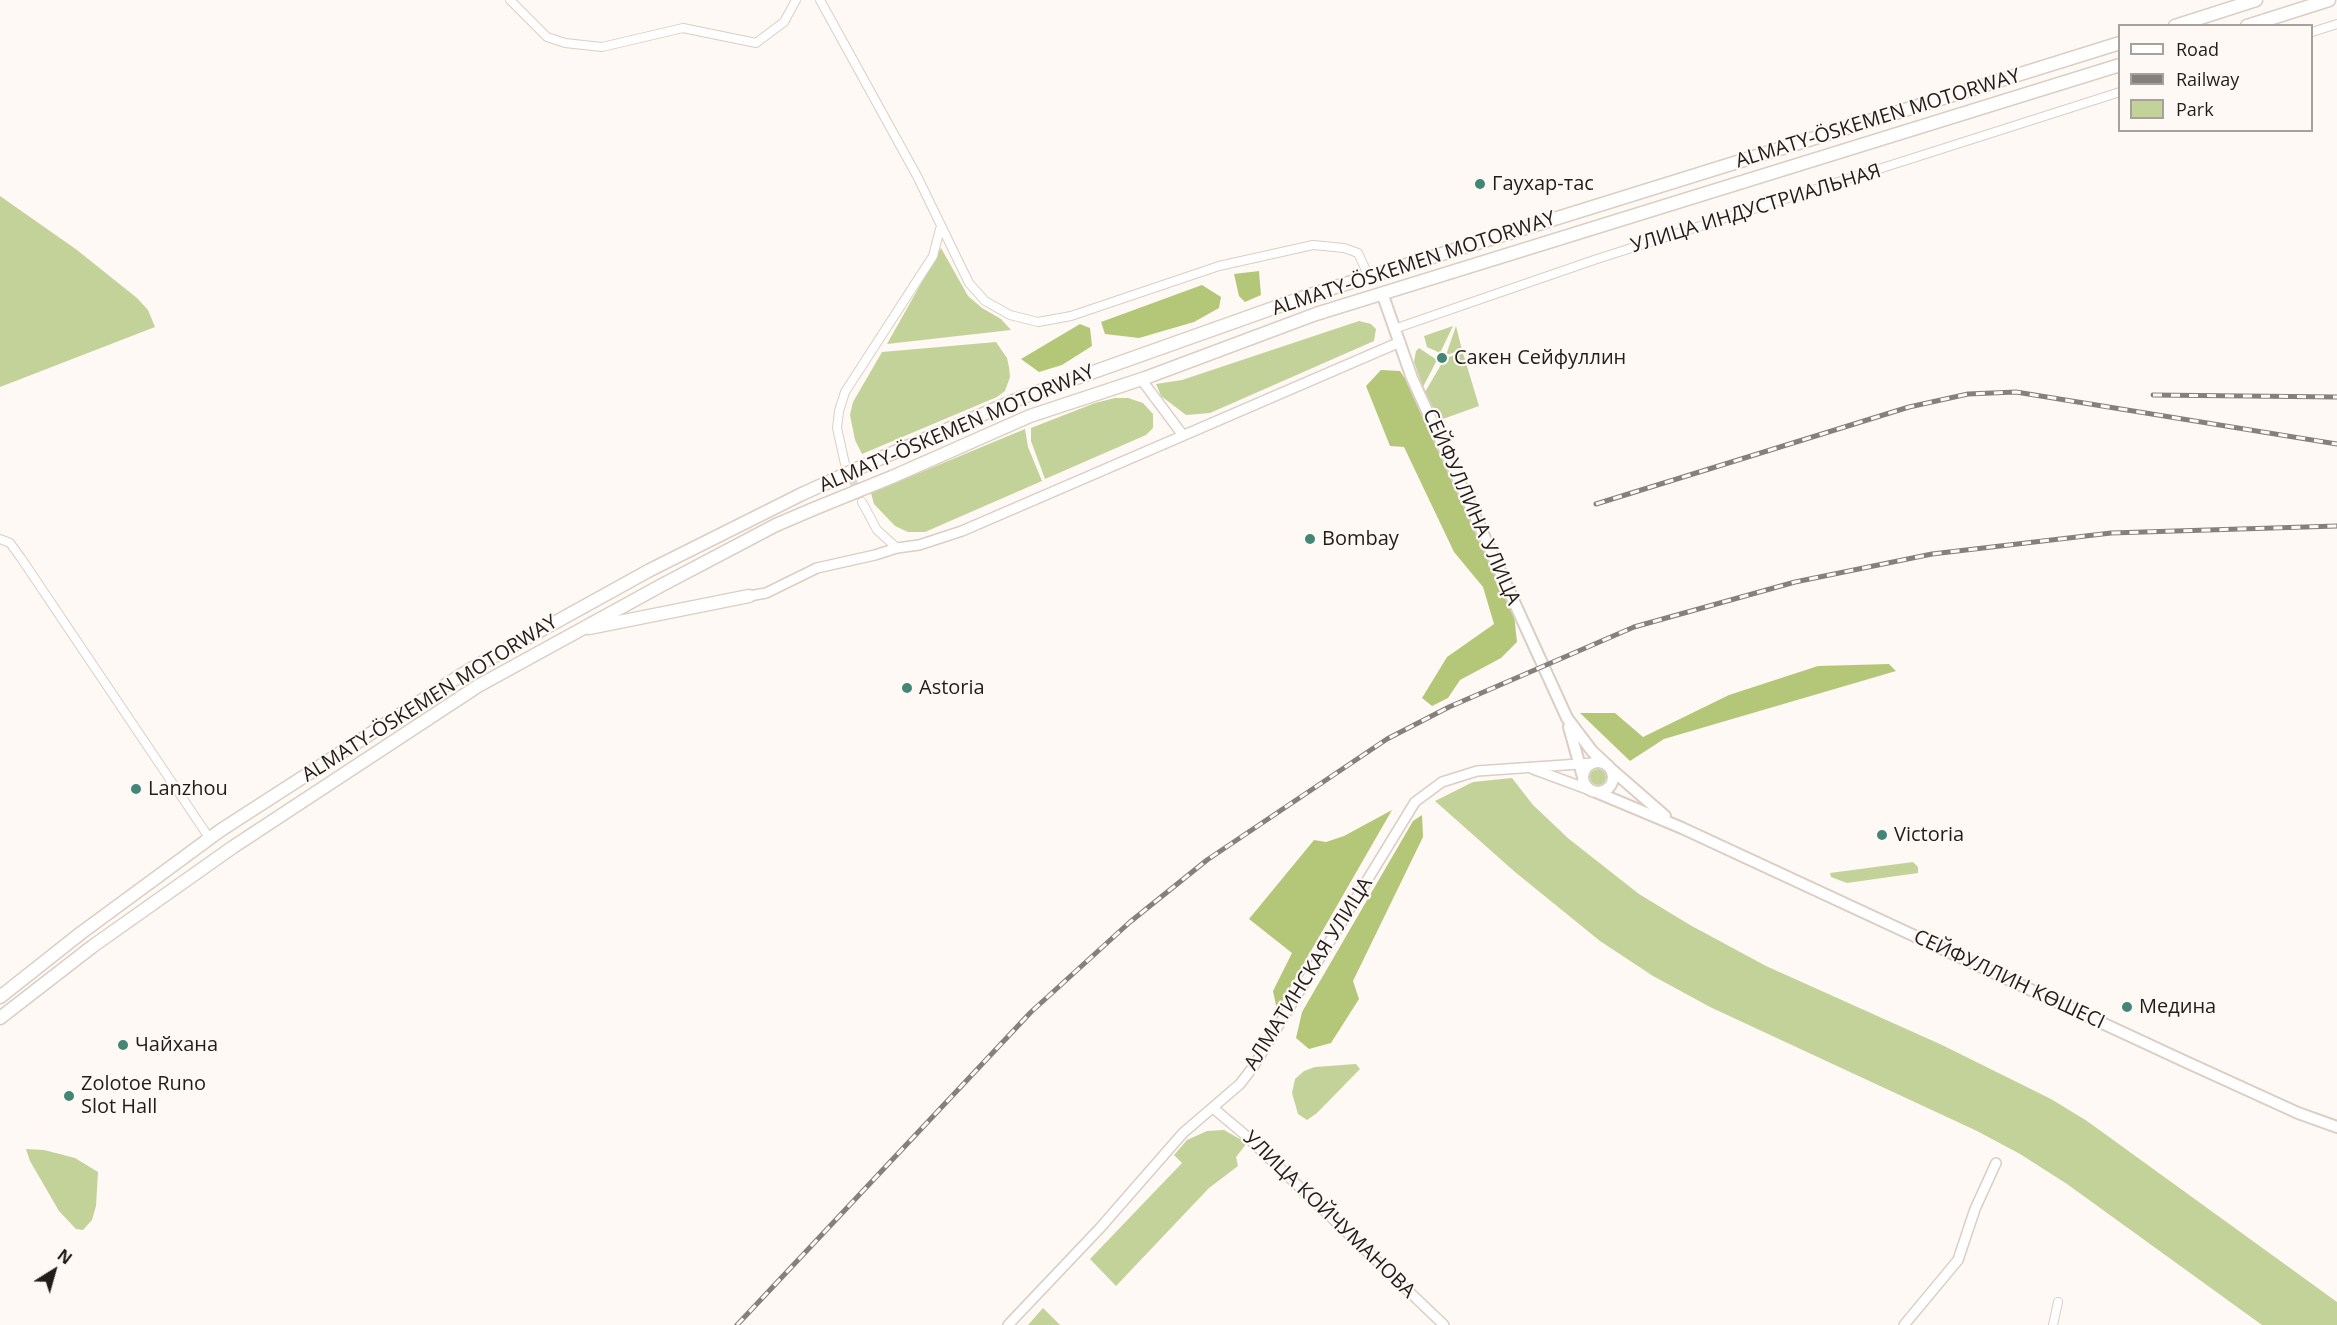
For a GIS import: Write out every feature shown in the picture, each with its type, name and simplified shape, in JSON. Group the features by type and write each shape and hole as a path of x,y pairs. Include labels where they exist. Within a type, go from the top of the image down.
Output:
{"highway":[{"path":"2181,24 2256,0"},
{"path":"2253,24 2329,0"},
{"name":"ALMATY-ÖSKEMEN MOTORWAY","path":"0,997 81,933 210,839 469,670 533,632 802,494 881,458 1023,397 1310,295 2118,44"},
{"name":"ALMATY-ÖSKEMEN MOTORWAY","path":"0,1018 93,946 233,847 478,686 776,525 1030,416 1141,379 1271,329 2118,66"},
{"path":"582,629 608,626 749,596"}],"main road":[{"name":"СЕЙФУЛЛИНА УЛИЦА","path":"1382,294 1413,378 1567,718"},
{"path":"1567,718 1578,763 1583,777 1593,791 1682,828"},
{"path":"1567,718 1592,751 1659,812 1682,828"},
{"path":"1583,777 1587,767 1594,763 1609,767 1613,774 1611,785 1602,792 1593,791"},
{"name":"СЕЙФУЛЛИН КӨШЕСІ","path":"1682,828 2175,1057 2298,1113 2337,1127"}],"street":[{"path":"510,0 547,37 565,43 602,48 683,28 756,43 784,22 796,0"},
{"path":"820,0 917,176 969,283 985,301 1010,315 1038,322 1071,316 1219,266 1312,245 1344,248 1358,253 1369,277"},
{"path":"2313,32 2337,24"},
{"name":"УЛИЦА ИНДУСТРИАЛЬНАЯ","path":"1394,328 1597,259 2118,93"},
{"path":"845,464 837,428 838,411 845,392 933,256 939,240 940,227"},
{"path":"749,596 766,593 817,568 897,548 919,545 962,531 1182,434 1400,342"},
{"path":"1141,379 1182,434"},
{"path":"862,502 877,530 897,548"},
{"path":"0,539 10,543 21,558 210,839"},
{"name":"АЛМАТИНСКАЯ УЛИЦА","path":"1008,1325 1100,1228 1183,1133 1213,1108 1253,1067 1414,802 1442,782 1458,776 1498,768 1594,763"},
{"path":"1525,767 1545,772 1593,791"},
{"name":"УЛИЦА КОЙЧУМАНОВА","path":"1213,1108 1245,1134 1444,1325"},
{"path":"1904,1325 1958,1260 1975,1209 1996,1163"},
{"path":"2053,1325 2058,1302"}],"green space":[{"path":"0,196 77,250 137,298 148,310 155,327 0,387"},
{"path":"941,248 968,296 982,308 1001,319 1011,330 887,344"},
{"path":"1259,271 1261,295 1245,302 1239,296 1234,274"},
{"path":"1202,285 1221,297 1219,308 1194,322 1139,338 1105,334 1101,322"},
{"path":"1359,321 1371,324 1376,329 1374,341 1210,413 1186,415 1161,396 1156,384 1182,380"},
{"path":"1080,324 1090,328 1092,346 1062,365 1039,372 1021,359"},
{"path":"1453,326 1440,353 1427,347 1424,336"},
{"path":"1456,326 1462,350 1446,355"},
{"path":"996,342 1007,358 1009,367 1010,377 1005,391 997,397 862,454 855,440 850,415 853,402 882,352"},
{"path":"1419,348 1437,360 1423,387 1414,362 1416,351"},
{"path":"1463,353 1479,406 1443,419 1438,417 1425,392 1445,358"},
{"path":"1381,370 1400,371 1410,386 1514,614 1517,642 1501,658 1460,680 1448,698 1432,706 1422,698 1447,657 1494,624 1483,587 1454,552 1404,447 1390,446 1366,386"},
{"path":"1115,398 1128,398 1143,403 1153,414 1153,428 1146,435 1045,479 1031,441 1031,428 1095,403"},
{"path":"1025,429 1028,447 1042,481 925,532 908,532 895,526 874,504 871,493"},
{"path":"1889,664 1896,671 1664,739 1630,761 1580,713 1615,713 1643,737 1729,695 1818,666"},
{"path":"1598,769 1604,771 1606,777 1604,783 1598,785 1592,783 1590,777 1592,771"},
{"path":"1512,778 1533,805 1569,839 1639,894 1690,925 1766,966 1942,1045 2051,1099 2087,1121 2337,1302 2337,1325 2262,1325 2067,1184 2020,1154 1977,1131 1710,1007 1653,976 1600,941 1515,872 1435,801 1473,782"},
{"path":"1392,810 1277,1010 1273,991 1292,953 1249,919 1314,840 1326,842 1344,836"},
{"path":"1422,815 1423,837 1353,981 1359,999 1331,1043 1309,1049 1296,1038 1302,1012 1413,821"},
{"path":"1913,862 1918,867 1918,873 1847,883 1831,877 1830,873"},
{"path":"1356,1064 1360,1069 1317,1113 1307,1120 1298,1114 1292,1093 1295,1079 1304,1071 1315,1067"},
{"path":"1224,1130 1247,1143 1236,1157 1238,1166 1209,1188 1116,1286 1090,1259 1182,1163 1174,1155 1187,1140 1207,1131"},
{"path":"26,1149 44,1150 75,1158 98,1172 96,1206 92,1220 83,1230 76,1229 59,1211 30,1161"},
{"path":"1043,1308 1060,1325 1028,1325"}],"tunnel":[{"path":"847,468 862,502"}],"railway":[{"path":"1596,504 1909,407 1968,394 2016,392 2337,444"},
{"path":"2153,395 2337,397"},
{"path":"737,1325 1031,1012 1130,922 1207,860 1387,739 1449,707 1634,627 1795,582 1932,554 2111,533 2337,526"}],"place":[{"name":"Гаухар-тас","path":"1480,184"},
{"name":"Сакен Сейфуллин","path":"1442,358"},
{"name":"Bombay","path":"1310,539"},
{"name":"Astoria","path":"907,688"},
{"name":"Lanzhou","path":"136,789"},
{"name":"Victoria","path":"1882,835"},
{"name":"Медина","path":"2127,1007"},
{"name":"Чайхана","path":"123,1045"},
{"name":"Zolotoe Runo Slot Hall","path":"69,1096"}]}
